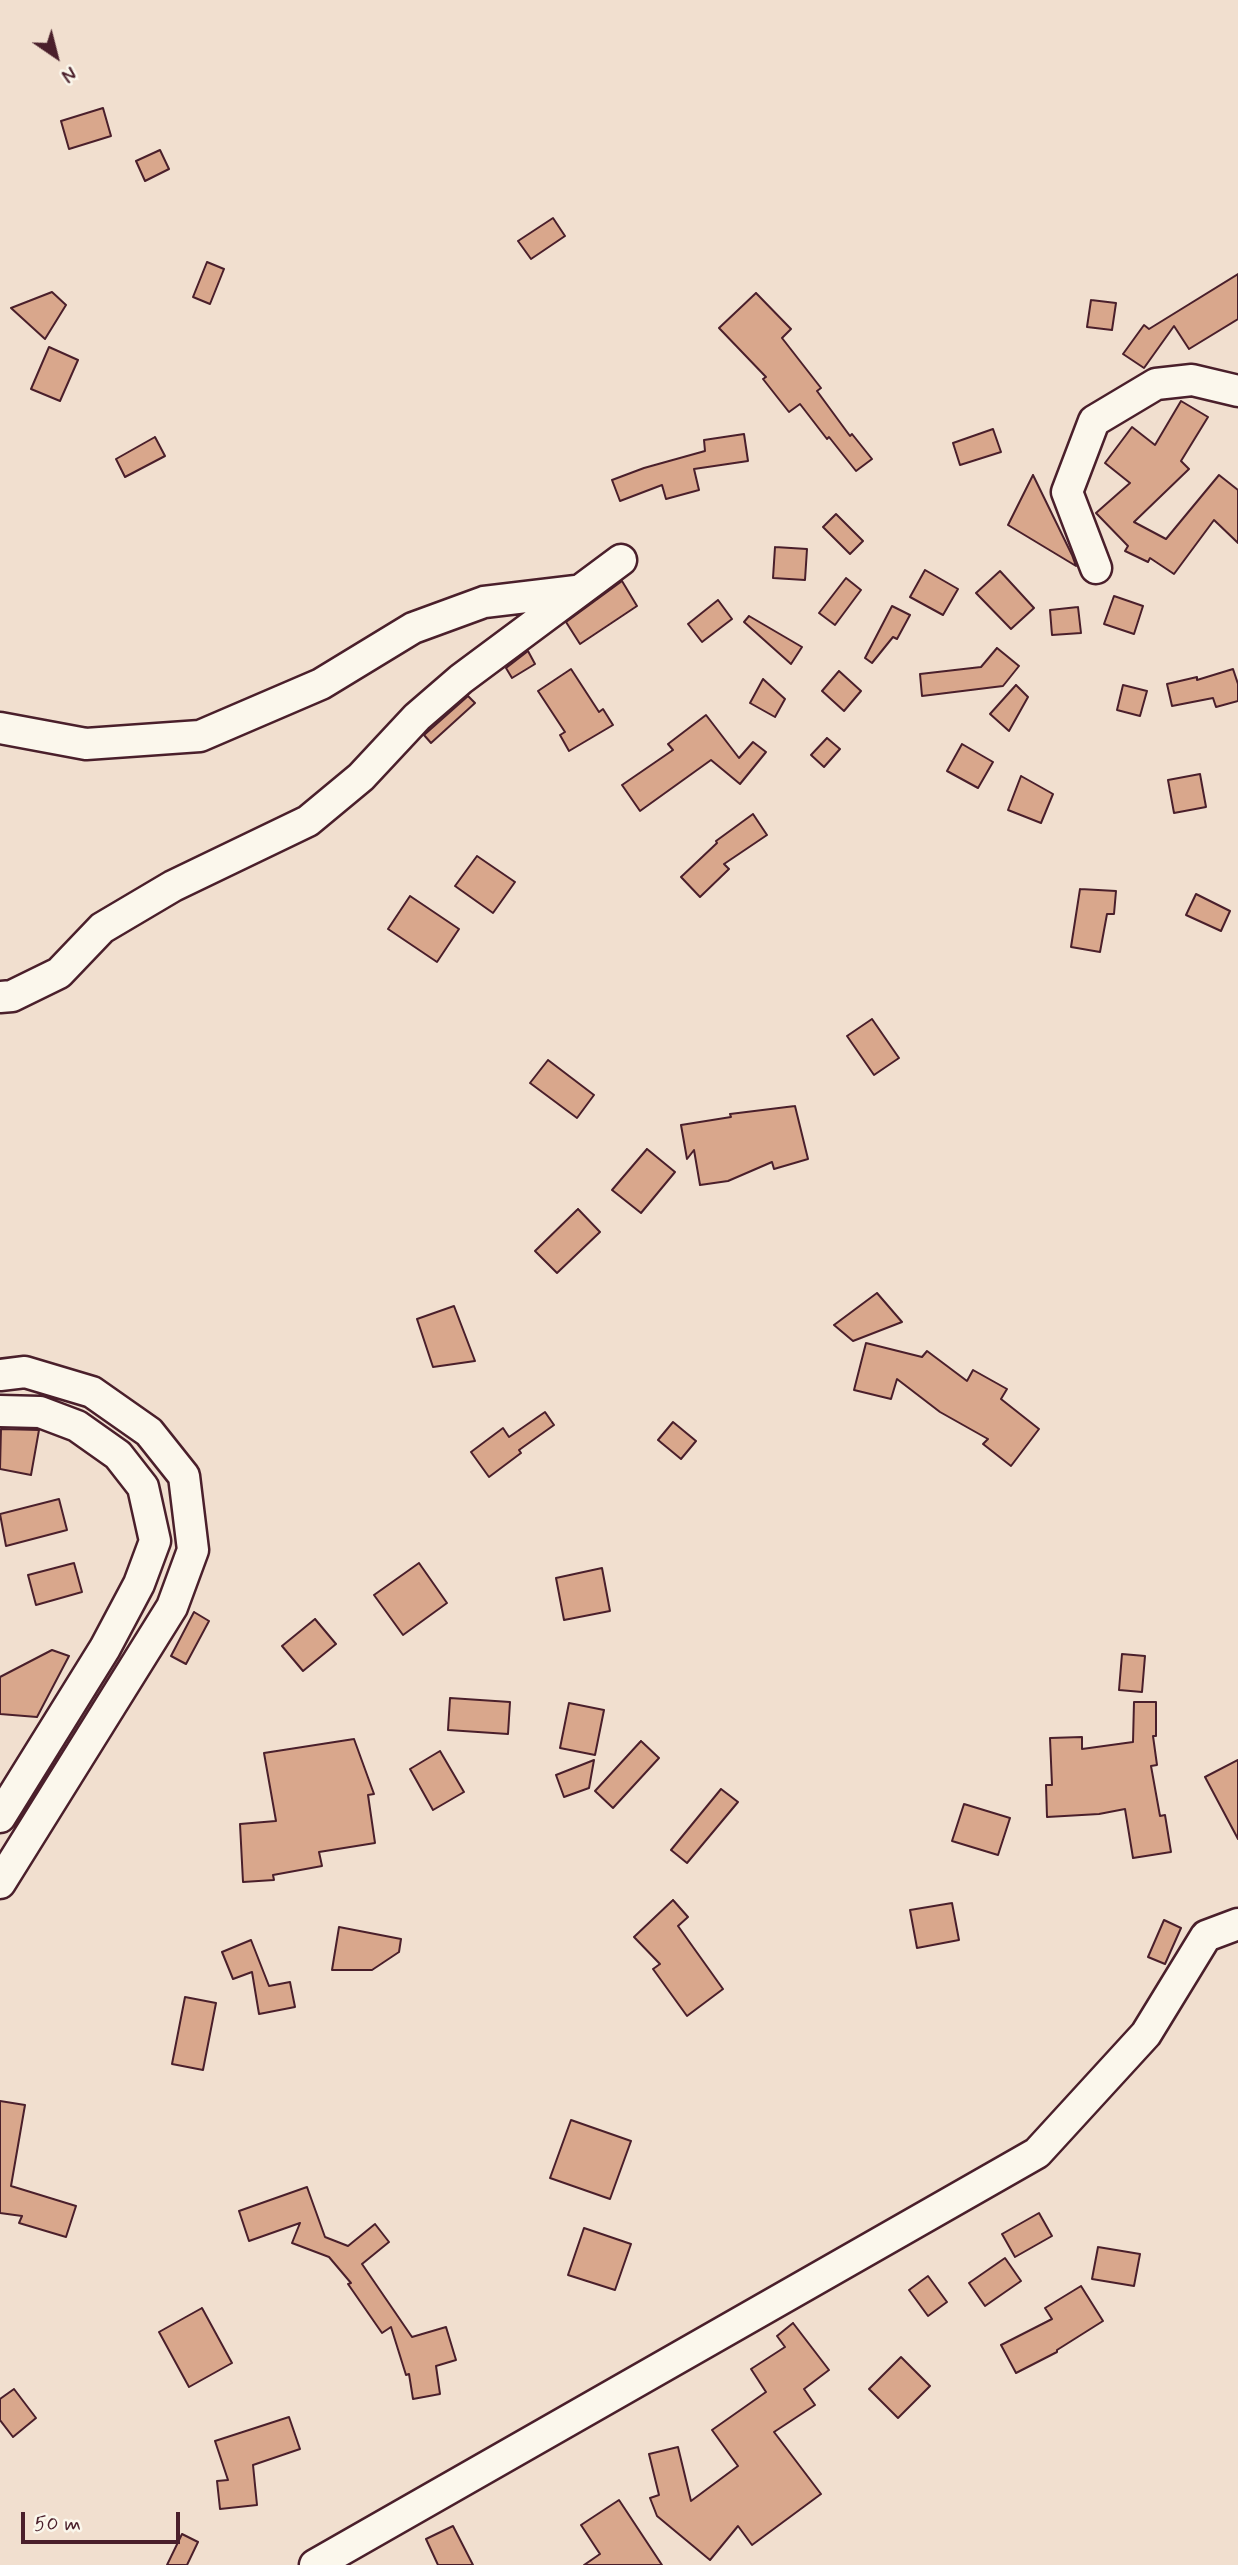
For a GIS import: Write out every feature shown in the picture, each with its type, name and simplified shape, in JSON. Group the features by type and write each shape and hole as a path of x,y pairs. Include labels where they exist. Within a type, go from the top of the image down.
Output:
{"street":[{"path":"1096,568 1067,492 1094,421 1156,384 1192,380 1238,391"},
{"path":"0,997 12,996 59,973 102,928 173,886 308,821 361,777 417,717 461,679 621,560"},
{"path":"0,728 86,744 200,736 321,684 413,628 484,602 576,591"},
{"path":"0,1375 25,1372 92,1392 149,1432 184,1475 193,1550 172,1607 0,1883"},
{"path":"0,1411 40,1412 77,1426 118,1455 143,1487 155,1541 139,1584 105,1648 0,1817"},
{"path":"315,2565 1037,2153 1146,2034 1206,1936 1238,1924"}],"building":[{"path":"103,108 111,136 69,149 61,121"},
{"path":"160,150 169,169 145,181 136,161"},
{"path":"553,218 565,236 531,259 518,241"},
{"path":"207,262 224,269 210,304 193,297"},
{"path":"1238,274 1238,319 1189,349 1174,326 1144,368 1123,354 1144,325 1149,329"},
{"path":"52,292 66,305 45,339 11,308"},
{"path":"756,293 791,329 782,338 821,388 817,391 850,436 852,434 872,459 856,471 800,404 789,412 763,379 766,377 719,328"},
{"path":"1091,300 1116,303 1112,330 1087,327"},
{"path":"49,347 78,360 60,401 31,389"},
{"path":"1181,401 1208,417 1181,461 1189,469 1134,522 1166,539 1219,475 1238,490 1238,543 1214,520 1174,574 1150,558 1148,562 1125,551 1128,546 1096,513 1130,483 1105,463 1132,427 1155,445"},
{"path":"993,429 1001,452 960,465 953,443"},
{"path":"744,434 748,461 694,469 699,490 666,499 662,485 620,501 612,480 705,451 704,440"},
{"path":"155,437 165,456 125,477 116,459"},
{"path":"1033,475 1072,555 1076,566 1008,525"},
{"path":"836,514 863,541 850,554 823,527"},
{"path":"775,547 807,549 805,580 773,578"},
{"path":"925,570 958,589 943,615 910,597"},
{"path":"1000,571 1034,608 1011,629 976,593"},
{"path":"846,578 861,590 835,625 819,613"},
{"path":"622,581 637,606 580,644 566,622"},
{"path":"1114,596 1143,606 1134,634 1104,624"},
{"path":"718,600 732,619 702,642 688,624"},
{"path":"892,606 910,615 897,639 893,637 872,663 865,658"},
{"path":"1078,607 1081,633 1052,635 1050,610"},
{"path":"749,616 802,647 791,664 744,622"},
{"path":"997,648 1019,666 1003,686 922,696 920,674 981,667"},
{"path":"528,651 535,664 512,678 506,668"},
{"path":"571,669 599,712 603,709 613,725 569,751 560,735 565,732 538,691"},
{"path":"1233,669 1238,684 1238,701 1216,707 1213,698 1172,706 1167,684 1197,677 1197,680"},
{"path":"839,671 861,691 844,711 822,691"},
{"path":"763,679 785,699 775,717 750,703"},
{"path":"1016,685 1028,697 1009,731 990,714"},
{"path":"1123,685 1147,691 1140,716 1117,710"},
{"path":"468,696 475,703 431,743 424,735"},
{"path":"706,715 739,758 753,742 766,752 740,784 711,760 640,811 622,785 673,750 668,744"},
{"path":"827,738 840,749 824,767 811,755"},
{"path":"962,744 993,762 978,788 947,771"},
{"path":"1200,774 1206,807 1174,813 1168,780"},
{"path":"1021,776 1053,794 1041,823 1008,810"},
{"path":"753,814 767,835 724,864 729,869 700,897 681,877 717,843 716,841"},
{"path":"477,856 515,882 493,913 455,886"},
{"path":"1080,889 1116,891 1114,914 1107,914 1100,952 1071,947"},
{"path":"1196,894 1230,911 1221,931 1186,915"},
{"path":"410,896 459,929 437,962 388,929"},
{"path":"872,1019 899,1058 874,1075 847,1036"},
{"path":"548,1060 594,1095 577,1118 530,1083"},
{"path":"795,1106 808,1159 774,1169 772,1162 728,1181 700,1185 694,1150 687,1159 681,1125 731,1117 730,1114"},
{"path":"647,1149 675,1172 641,1213 612,1190"},
{"path":"578,1209 600,1232 557,1273 535,1251"},
{"path":"877,1293 902,1322 853,1341 834,1325"},
{"path":"454,1306 475,1361 433,1367 417,1319"},
{"path":"866,1343 922,1357 927,1351 967,1381 973,1370 1007,1389 1001,1399 1039,1429 1011,1466 983,1444 988,1439 940,1412 897,1379 891,1399 854,1390"},
{"path":"545,1412 554,1425 519,1450 521,1453 489,1477 471,1452 503,1428 509,1437"},
{"path":"673,1422 696,1441 681,1459 658,1440"},
{"path":"1,1429 39,1430 31,1475 0,1469"},
{"path":"59,1499 67,1530 6,1546 0,1514"},
{"path":"74,1563 82,1592 36,1605 28,1575"},
{"path":"419,1563 447,1603 403,1635 374,1595"},
{"path":"602,1568 610,1611 564,1620 556,1578"},
{"path":"194,1612 209,1621 186,1664 171,1656"},
{"path":"315,1619 336,1644 303,1671 282,1646"},
{"path":"52,1650 69,1656 37,1717 0,1714 0,1677"},
{"path":"1122,1654 1145,1656 1142,1692 1119,1690"},
{"path":"450,1698 510,1702 508,1734 448,1730"},
{"path":"1134,1702 1156,1702 1156,1736 1153,1736 1157,1765 1151,1766 1160,1816 1165,1815 1171,1852 1133,1858 1125,1809 1099,1814 1047,1817 1046,1785 1052,1785 1050,1738 1082,1737 1082,1749 1133,1742"},
{"path":"569,1703 604,1710 595,1755 560,1748"},
{"path":"354,1739 374,1794 368,1795 375,1843 319,1852 322,1866 273,1875 274,1880 243,1882 240,1824 276,1821 264,1753"},
{"path":"641,1741 659,1758 613,1808 595,1791"},
{"path":"440,1751 464,1792 433,1810 410,1769"},
{"path":"594,1760 589,1788 564,1797 556,1775"},
{"path":"1238,1760 1238,1839 1205,1777"},
{"path":"721,1789 738,1802 687,1863 671,1850"},
{"path":"964,1804 1010,1818 998,1855 952,1841"},
{"path":"673,1900 688,1917 678,1926 723,1989 687,2016 653,1969 660,1964 634,1937"},
{"path":"952,1903 959,1940 917,1948 910,1910"},
{"path":"1164,1920 1181,1928 1165,1964 1148,1957"},
{"path":"339,1927 401,1939 399,1952 372,1970 332,1970"},
{"path":"251,1940 269,1986 290,1982 295,2007 259,2014 252,1972 233,1979 222,1952"},
{"path":"185,1997 216,2003 203,2070 172,2064"},
{"path":"0,2101 25,2105 11,2186 76,2206 66,2237 19,2223 22,2216 0,2213"},
{"path":"571,2120 631,2141 610,2199 550,2178"},
{"path":"307,2187 325,2237 348,2246 375,2224 389,2242 362,2264 412,2337 446,2327 456,2360 436,2366 440,2394 413,2399 409,2374 406,2375 391,2327 382,2333 348,2284 351,2283 329,2257 292,2243 300,2223 249,2241 239,2211"},
{"path":"1039,2213 1052,2236 1015,2257 1002,2234"},
{"path":"584,2228 631,2244 615,2290 568,2275"},
{"path":"1098,2247 1140,2254 1134,2286 1092,2279"},
{"path":"1005,2258 1021,2281 985,2306 969,2283"},
{"path":"928,2276 947,2302 928,2316 909,2290"},
{"path":"1081,2286 1103,2321 1057,2352 1016,2373 1001,2345 1052,2319 1045,2308"},
{"path":"202,2308 232,2363 189,2387 159,2332"},
{"path":"793,2323 829,2370 804,2389 815,2405 774,2432 821,2494 752,2545 738,2526 710,2560 657,2516 650,2498 659,2495 649,2454 678,2447 691,2501 738,2466 712,2430 766,2392 751,2369 785,2347 777,2336"},
{"path":"901,2357 930,2386 898,2418 869,2389"},
{"path":"14,2389 36,2418 13,2437 0,2420 0,2399"},
{"path":"289,2417 300,2449 253,2465 257,2505 220,2509 217,2481 228,2480 215,2441"},
{"path":"619,2500 662,2565 584,2565 600,2554 581,2525"},
{"path":"453,2526 473,2565 438,2565 426,2539"},
{"path":"182,2534 198,2542 187,2565 167,2565"}]}
